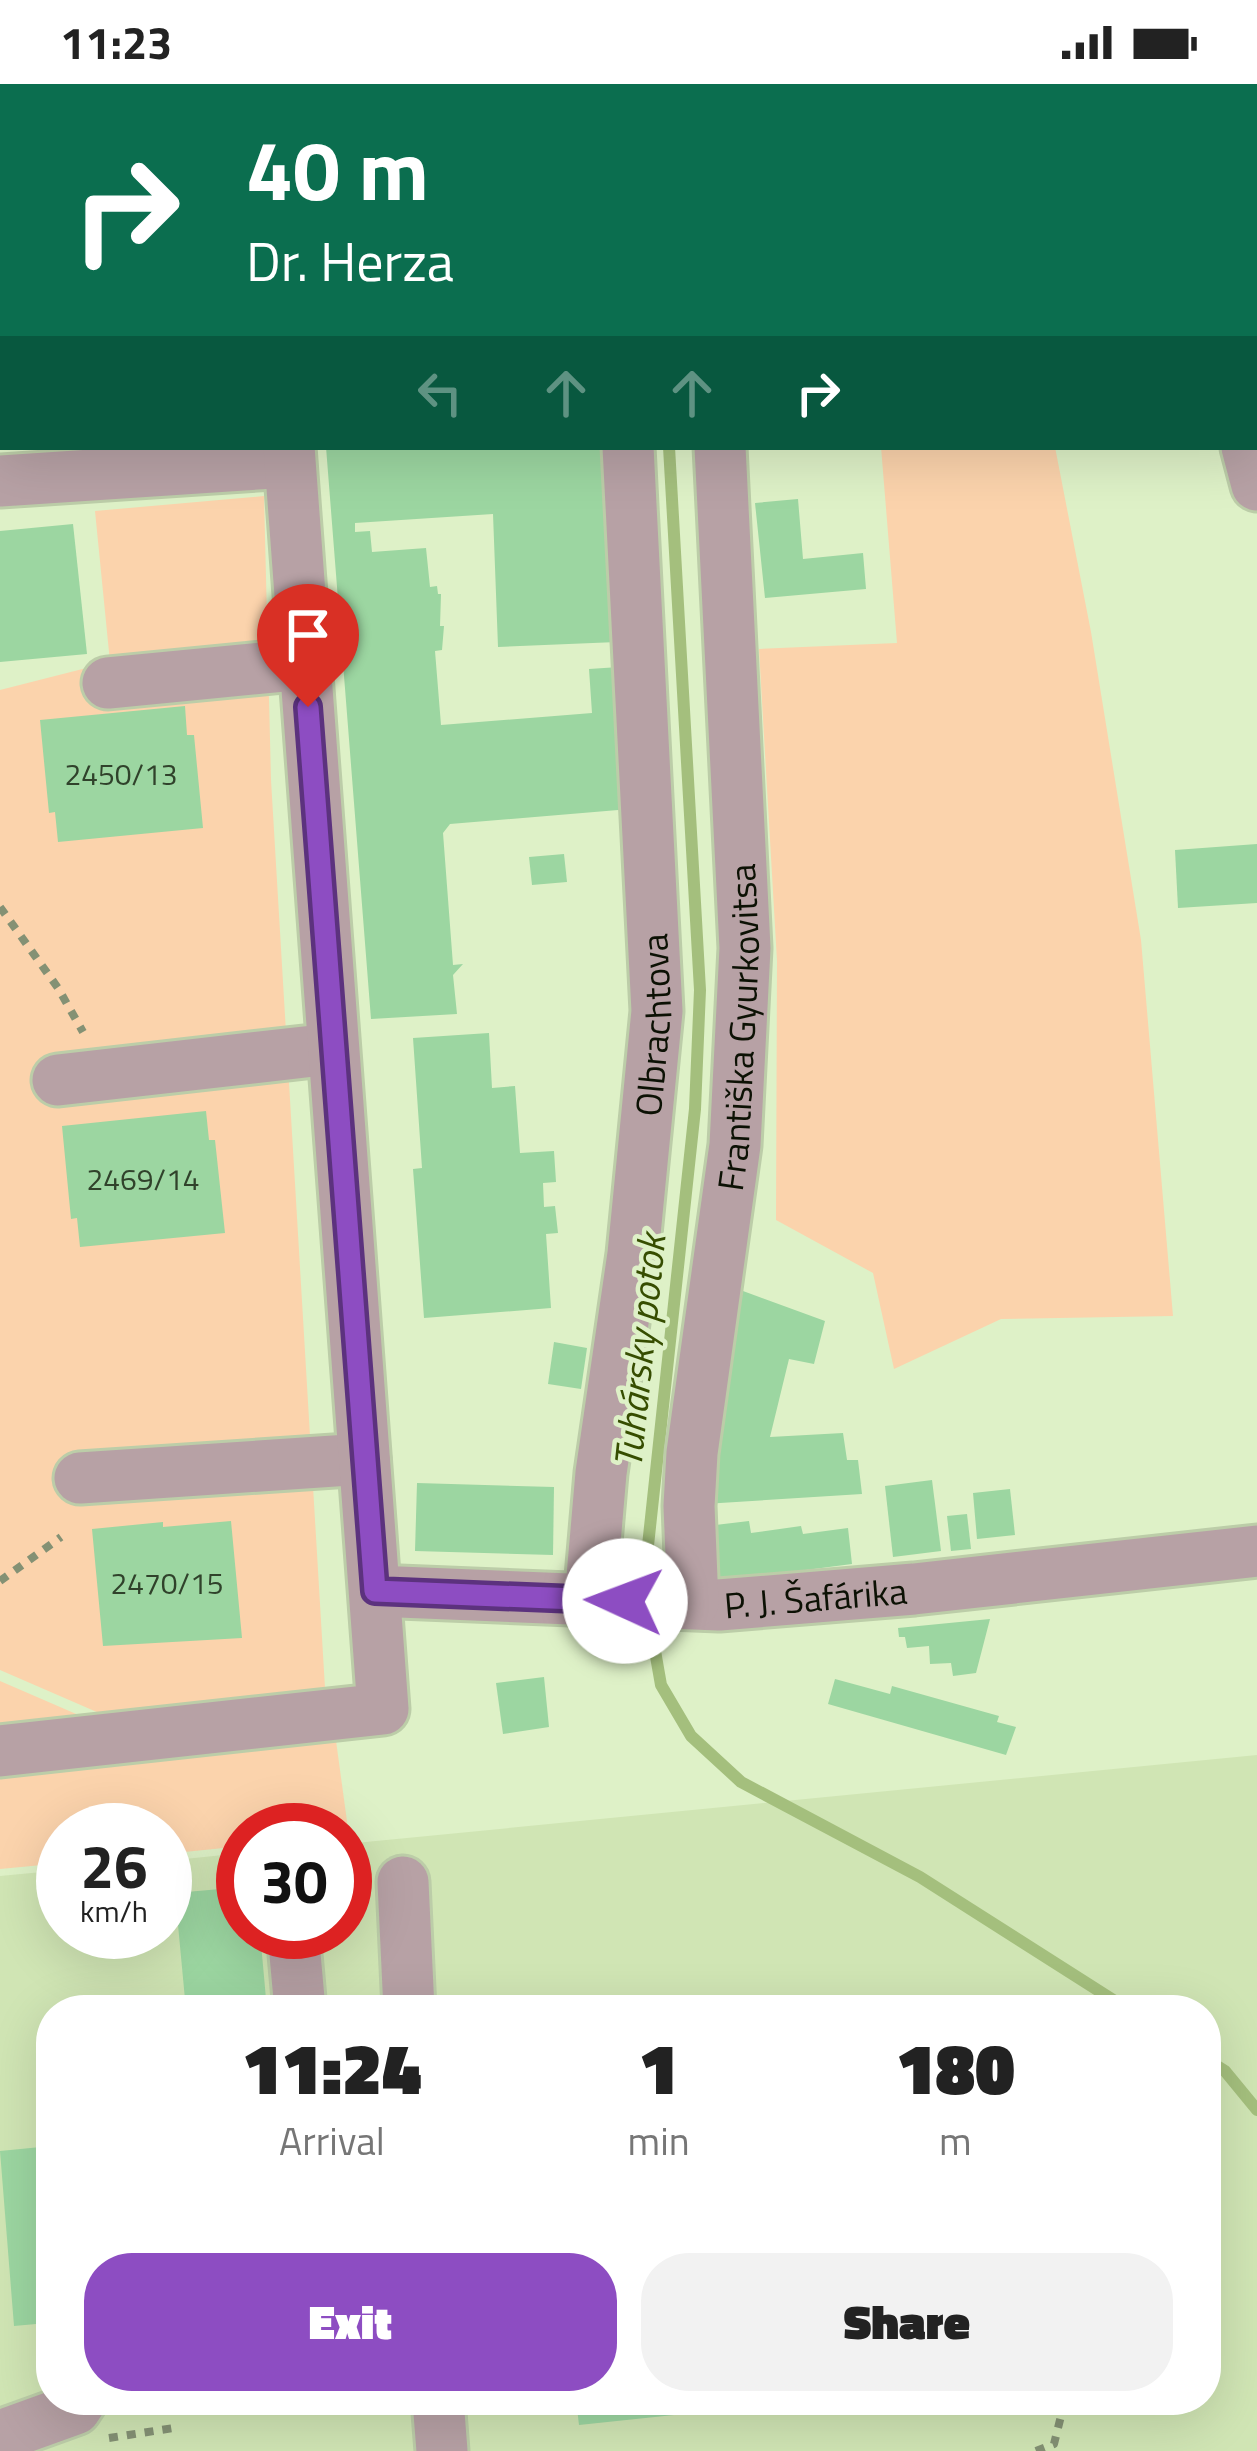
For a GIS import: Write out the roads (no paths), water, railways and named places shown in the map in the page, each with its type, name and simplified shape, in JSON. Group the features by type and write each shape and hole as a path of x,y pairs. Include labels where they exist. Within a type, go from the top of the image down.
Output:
{"street":[{"name":"Olbrachtova","path":"579,1600 633,1253 657,1011 628,450"},
{"name":"Františka Gyurkovitsa","path":"706,1604 689,1506 692,1453 735,1145 745,948 720,450"},
{"path":"1248,450 1257,485"},
{"path":"0,482 289,454 382,1709 0,1751"},
{"path":"107,683 304,664"},
{"path":"83,1078 331,1049"},
{"path":"80,1478 364,1460"},
{"name":"P. J. Šafárika","path":"375,1591 706,1604 914,1589 1257,1551"},
{"path":"403,1882 408,1995"},
{"path":"295,1959 299,1995"},
{"path":"0,2436 58,2415"},
{"path":"439,2415 442,2451"}],"waterway":[{"name":"Tuhársky potok","path":"647,1591 646,1564 695,1109 700,990 669,450"},
{"name":"Tuhársky potok","path":"648,1611 661,1685 691,1736 741,1782 920,1877 1105,1995"},
{"name":"Tuhársky potok","path":"1221,2068 1257,2110"}]}
